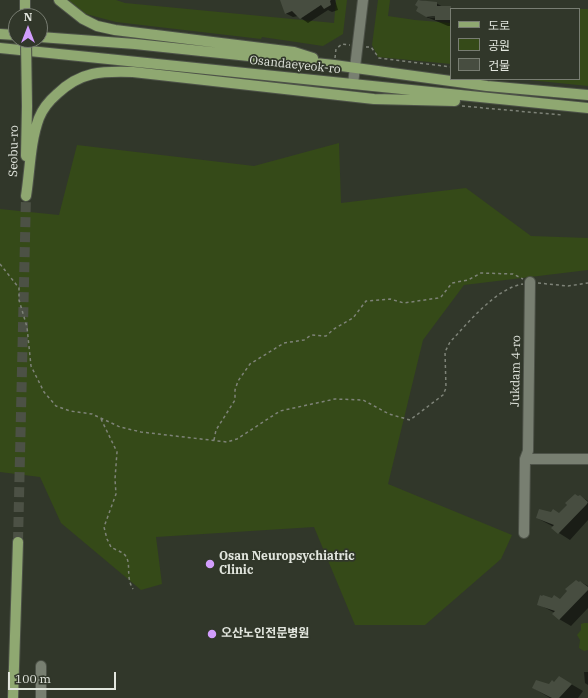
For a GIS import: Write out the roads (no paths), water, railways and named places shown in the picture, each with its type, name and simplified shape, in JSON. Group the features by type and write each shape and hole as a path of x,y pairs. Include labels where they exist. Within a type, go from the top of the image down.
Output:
{"main road":[{"path":"59,0 83,20 97,26 133,32 294,52 334,65"},
{"name":"Osandaeyeok-ro","path":"48,37 135,44 355,67 486,86 588,95"},
{"name":"Osandaeyeok-ro","path":"0,48 588,108"},
{"name":"Seobu-ro","path":"26,48 26,196 39,117 48,102 65,86 82,76 105,71 133,72 374,99 509,100"},
{"path":"13,698 18,542"}],"street":[{"path":"353,84 362,0"},
{"name":"Jukdam 4-ro","path":"524,533 525,459 528,451 530,282"},
{"path":"525,459 588,459"},
{"path":"41,666 41,698"}],"tunnel":[{"path":"18,542 26,196"}],"place":[{"name":"Osan Neuropsychiatric Clinic","path":"210,564"},
{"name":"오산노인전문병원","path":"212,634"}]}
